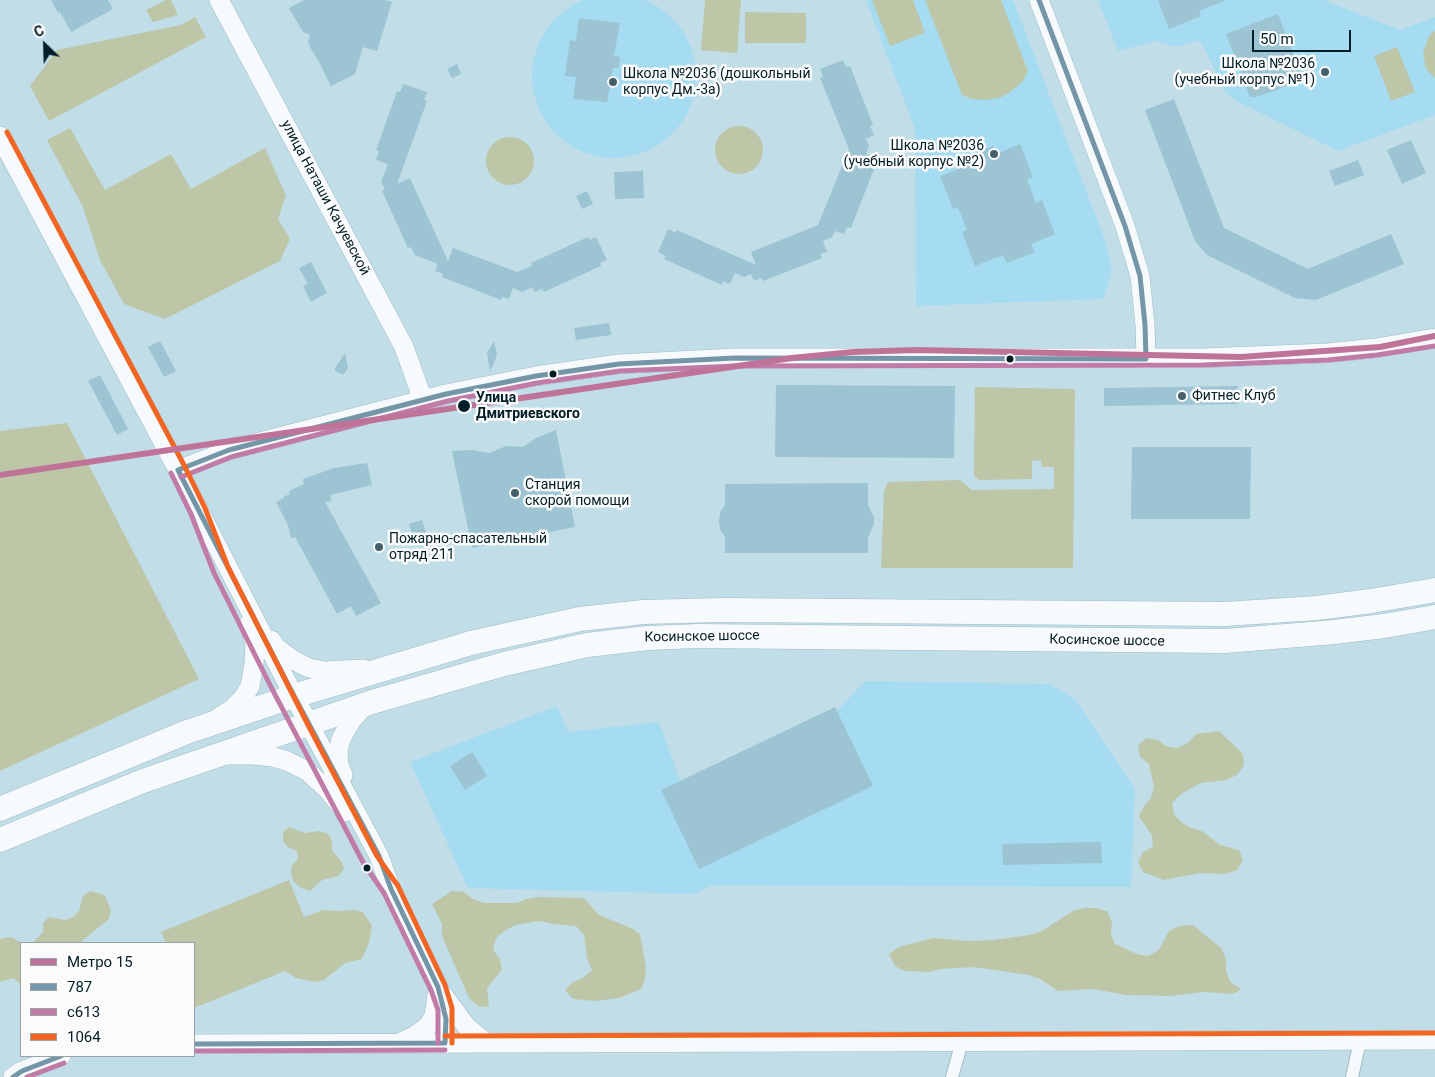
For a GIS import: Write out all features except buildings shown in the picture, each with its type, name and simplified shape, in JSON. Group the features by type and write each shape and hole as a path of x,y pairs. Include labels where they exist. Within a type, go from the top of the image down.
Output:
{"highway":[{"name":"Косинское шоссе","path":"0,809 187,732 290,698 472,643 580,619 643,612 723,610 1226,614 1317,608 1435,590"},
{"name":"Косинское шоссе","path":"0,840 196,762 304,724 430,684 504,664 587,645 648,638 770,636 1225,641 1343,631 1435,617"}],"street":[{"name":"улица Наташи Качуевской","path":"219,0 404,347 423,400"},
{"path":"1039,0 1125,226 1140,276 1146,359"},
{"path":"0,136 229,567 252,622 290,698 353,816 379,856 390,889 438,987 458,1017 473,1034 486,1042"},
{"path":"178,470 229,450 423,400 553,373 619,364 735,358 1146,359 1326,352 1376,348 1435,338"},
{"path":"252,622 276,647 293,660 309,668 325,671 387,668"},
{"path":"187,732 232,709 243,698 250,686 254,664 252,622"},
{"path":"353,816 339,765 338,750 346,727 366,704"},
{"path":"196,762 234,754 273,756 288,761 307,771 353,816"},
{"path":"399,1043 416,1035 427,1026 434,1016 438,987"},
{"path":"438,987 445,1009 445,1043"},
{"path":"195,1044 1435,1040"},
{"path":"1352,1077 1360,1041"},
{"path":"952,1077 962,1042"},
{"path":"13,1077 22,1071 58,1057"}],"shaded area":[{"name":"Школа №2036 (дошкольный корпус Дм.-3а)","path":"585,-1 643,-1 653,3 678,24 687,37 693,52 696,68 693,100 687,115 678,128 653,149 638,155 622,158 590,155 575,149 562,140 541,115 535,100 532,84 533,60 541,37 562,12 575,3"},
{"name":"Школа №2036 (учебный корпус №2)","path":"866,0 1013,0 1105,240 1112,271 1103,299 916,306 915,129"},
{"name":"Школа №2036 (учебный корпус №1)","path":"1098,0 1324,0 1400,30 1435,17 1435,115 1338,151 1236,101 1226,93 1200,40 1176,47 1156,41 1118,51"},
{"path":"865,681 1049,684 1075,699 1135,789 1131,887 712,885 695,894 468,888 410,762 557,706 568,732 659,722 682,786 836,712"}],"green space":[{"path":"166,0 171,0 178,15 153,22 146,10"},
{"path":"705,0 741,0 737,53 701,50"},
{"path":"872,0 913,0 925,33 890,46"},
{"path":"925,0 1001,0 1028,71 1023,81 1002,97 986,100 972,99 962,95"},
{"path":"745,12 806,13 806,43 745,43"},
{"path":"195,17 206,37 49,121 30,86 57,50 181,25"},
{"path":"1435,31 1435,78 1426,69 1423,53 1429,36"},
{"path":"1397,47 1415,92 1391,101 1374,56"},
{"path":"734,126 744,126 753,130 759,136 762,141 762,159 753,170 744,174 734,174 725,170 719,164 715,155 715,145 719,136 725,130"},
{"path":"70,128 105,190 171,154 191,189 265,148 286,196 278,219 290,239 280,261 165,319 124,304 100,260 83,207 47,140"},
{"path":"505,137 515,137 524,141 530,147 533,152 533,170 524,181 515,185 505,185 496,181 490,175 486,166 486,156 490,147 496,141"},
{"path":"975,387 1075,389 1073,568 881,568 884,491 888,482 960,480 972,490 1054,489 1054,467 1042,467 1041,460 1032,461 1032,479 979,480 974,476"},
{"path":"67,423 199,679 0,771 0,431"},
{"path":"1219,731 1243,754 1244,765 1237,775 1226,780 1201,783 1181,794 1172,803 1174,814 1181,822 1191,828 1202,831 1220,845 1239,850 1243,860 1237,870 1224,874 1200,873 1164,880 1143,872 1138,862 1143,852 1153,847 1152,836 1139,816 1151,798 1154,787 1149,764 1140,757 1138,745 1147,738 1158,740 1166,746 1177,748 1188,743 1196,734"},
{"path":"289,827 304,833 320,831 328,834 332,841 332,850 344,868 339,876 322,880 310,891 301,888 294,882 291,874 292,865 298,859 297,851 288,847 283,841 283,832"},
{"path":"289,880 304,917 323,910 355,910 363,912 372,926 369,943 362,959 345,963 324,980 315,982 296,978 285,971 195,1008 195,942 166,942 161,932"},
{"path":"90,891 105,895 111,911 109,919 82,942 34,942 43,932 43,923 49,917 65,920 73,917 79,911 83,896"},
{"path":"452,891 464,892 473,899 484,903 517,903 539,897 584,898 599,915 631,928 640,934 646,968 645,979 641,989 619,998 595,1001 573,999 565,990 573,982 583,978 592,970 587,958 584,935 576,926 540,921 516,925 496,938 493,950 500,959 502,970 487,988 489,1007 478,1006 469,998 442,936 442,924 432,904"},
{"path":"1084,908 1107,911 1112,923 1111,934 1115,944 1137,954 1148,956 1159,950 1169,931 1180,926 1193,925 1222,949 1230,982 1241,989 1233,994 1203,992 1170,996 1126,995 1093,989 1058,991 1040,979 1029,975 974,967 941,969 929,972 905,971 895,966 889,954 899,947 933,938 969,941 1030,935 1042,931 1073,911"},
{"path":"11,937 20,942 20,984 13,978 0,982 0,939"}],"metro line":[{"name":"15","path":"0,475 792,358 853,352 917,350 1241,357 1380,347 1435,336"}],"transit line":[{"name":"787","path":"1039,0 1125,226 1140,276 1146,359"},
{"name":"1064","path":"7,132 185,467 205,508 228,567 307,723 377,856 398,886 445,985 452,1008 452,1043"},
{"name":"с613","path":"181,477 231,457 448,401 537,383 620,371 735,366 1203,365 1328,360 1435,346"},
{"name":"787","path":"178,470 229,450 446,394 536,376 619,364 735,358 1146,359"},
{"name":"787","path":"178,470 379,856 391,889 438,987 446,1019 445,1043 195,1044"},
{"name":"с613","path":"171,473 191,514 214,573 271,687 364,864 384,893 431,990 438,1010 438,1043"},
{"name":"1064","path":"445,1036 1435,1033"},
{"name":"с613","path":"195,1051 445,1050"},
{"name":"787","path":"13,1077 22,1071 58,1057"},
{"name":"с613","path":"27,1077 64,1063"}],"place":[{"name":"Школа №2036 (учебный корпус №1)","path":"1325,72"},
{"name":"Школа №2036 (дошкольный корпус Дм.-3а)","path":"613,82"},
{"name":"Школа №2036 (учебный корпус №2)","path":"994,154"},
{"name":"Фитнес Клуб","path":"1182,396"},
{"name":"Улица Дмитриевского","path":"464,406"},
{"name":"Станция скорой помощи","path":"515,493"},
{"name":"Пожарно-спасательный отряд 211","path":"379,547"}]}
